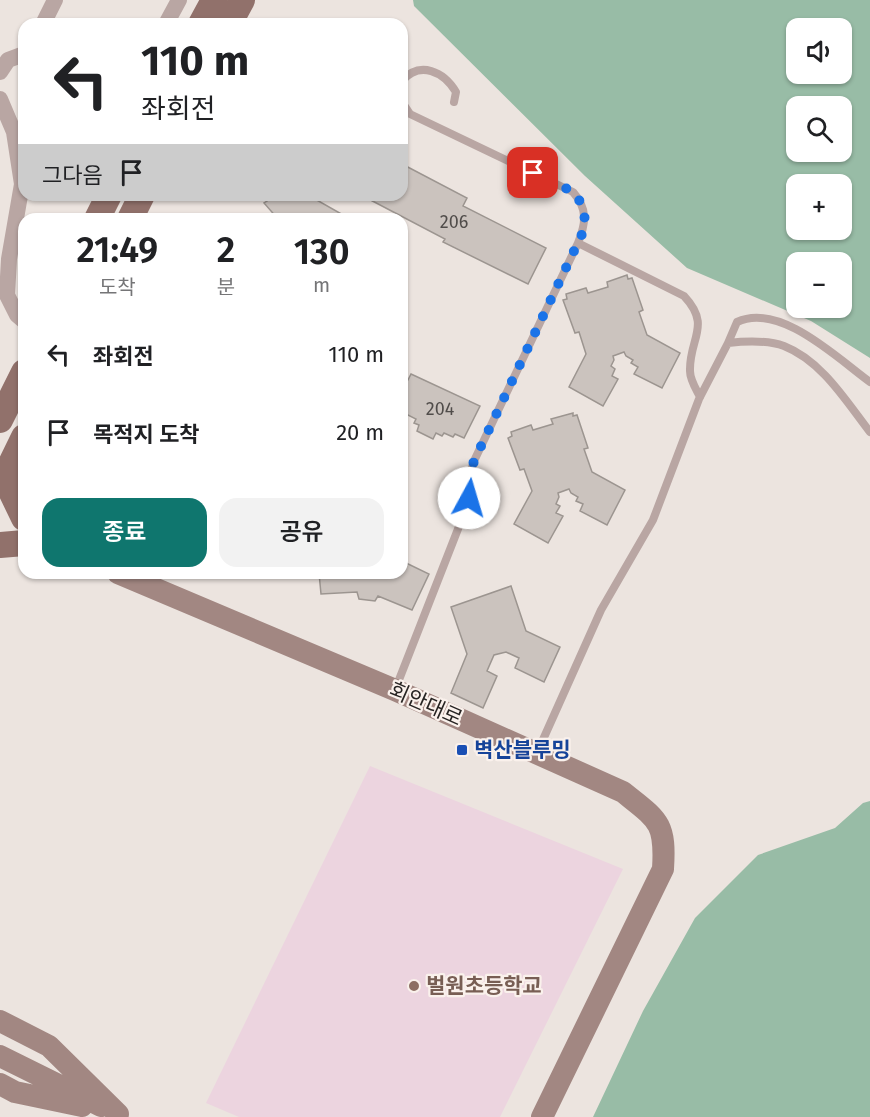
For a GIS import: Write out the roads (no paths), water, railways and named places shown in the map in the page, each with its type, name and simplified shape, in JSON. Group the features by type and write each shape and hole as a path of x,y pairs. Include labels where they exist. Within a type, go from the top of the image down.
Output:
{"main road":[{"path":"204,18 214,0"},
{"path":"232,18 242,0"},
{"path":"0,420 18,384"},
{"path":"0,486 18,450"},
{"path":"12,462 7,483 18,506"},
{"path":"0,545 18,544"}],"street":[{"path":"46,18 55,0"},
{"path":"169,18 179,0"},
{"path":"0,72 8,60 18,56"},
{"path":"0,99 14,132 18,158"},
{"path":"18,316 7,294 9,259 19,201"},
{"name":"회안대로","path":"132,579 394,690 623,792 656,818 665,843 663,869 542,1117"},
{"path":"0,1021 49,1046 121,1116"},
{"path":"0,1056 121,1116"},
{"path":"0,1084 15,1092 121,1116"}],"lane":[{"path":"408,74 424,69 432,70 450,82 456,92 454,102"},
{"path":"394,690 462,519 469,498 469,478 474,461 584,230 586,214 582,202 573,192 410,114 408,111"},
{"path":"578,243 684,296 695,308 699,330 690,372 700,397"},
{"path":"537,753 601,610 653,520 700,397 728,343 736,322 748,317 767,319 800,332 870,382"},
{"path":"728,343 768,343 784,346 808,360 829,380 870,432"}],"place":[{"name":"벽산블루밍","path":"462,750"},
{"name":"벌원초등학교","path":"414,986"}]}
